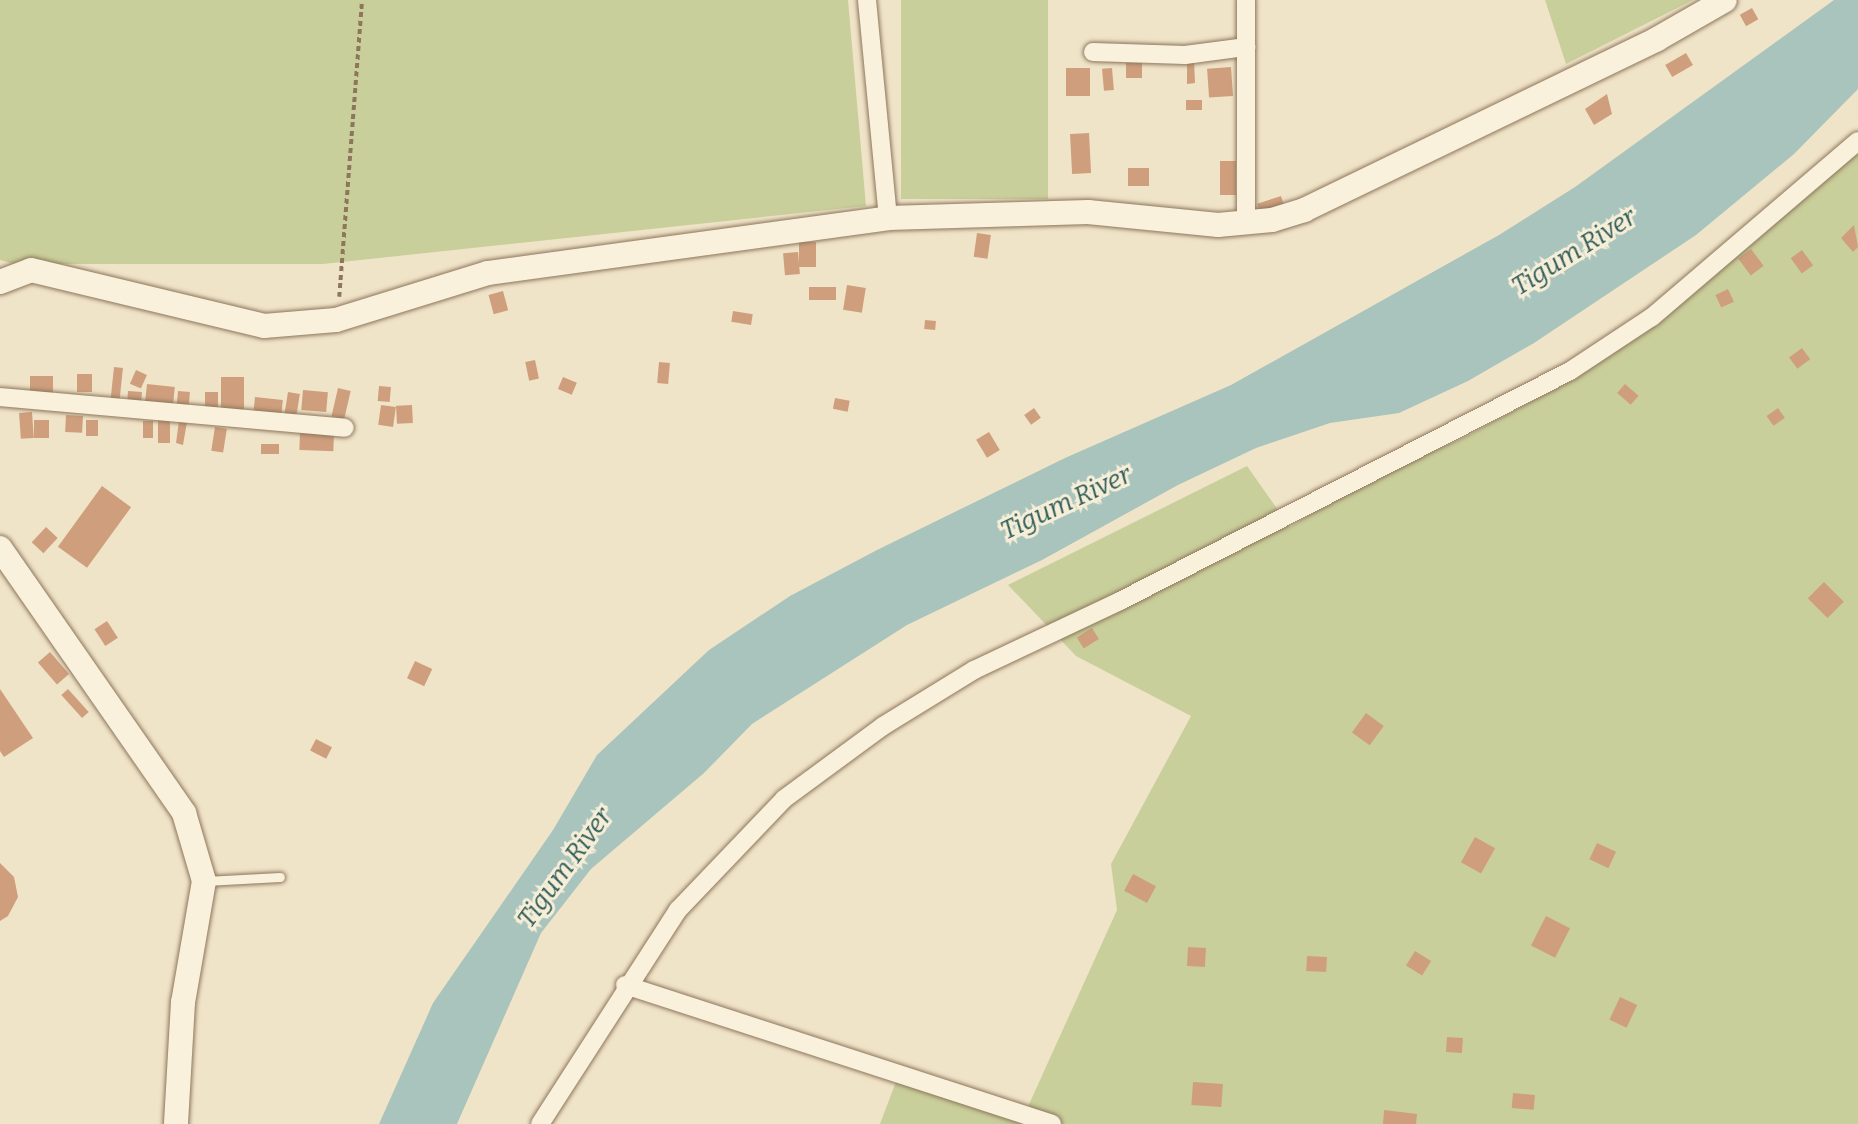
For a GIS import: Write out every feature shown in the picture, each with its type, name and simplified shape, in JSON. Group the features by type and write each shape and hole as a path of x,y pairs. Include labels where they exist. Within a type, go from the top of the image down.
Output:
{"street":[{"path":"867,0 888,218"},
{"path":"1246,0 1246,224"},
{"path":"0,282 31,270 264,326 336,320 488,273 888,218 1088,212 1217,225 1246,224 1304,210 1657,39 1725,0"},
{"path":"1093,52 1185,55 1246,47"},
{"path":"540,1124 625,985 678,910 784,799 883,726 1047,632 1119,601 1344,482 1456,431 1570,371 1652,317 1858,141"},
{"path":"0,397 345,428"},
{"path":"0,548 184,813 204,881 183,1002 176,1124"},
{"path":"625,985 1052,1124"}],"lane":[{"path":"204,881 280,877"}],"path":[{"path":"336,320 344,265 362,0"}],"green space":[{"path":"0,0 848,0 866,206 323,264 14,264 0,260"},
{"path":"901,0 1048,0 1048,199 901,199"},
{"path":"1545,0 1693,0 1566,64"},
{"path":"1858,153 1858,1124 880,1124 897,1079 1021,1122 1117,910 1111,864 1191,716 1076,656 1008,585 1247,466 1290,527 1360,484 1459,440 1574,379 1653,325"}],"water":[{"name":"Tigum River","path":"1834,0 1858,0 1858,89 1794,154 1696,235 1534,343 1468,381 1399,413 1330,423 1256,448 1178,485 1042,560 907,625 752,724 704,773 591,869 541,933 457,1124 379,1124 433,1003 553,830 597,755 709,650 790,596 877,550 1065,458 1231,385 1499,235 1575,187"}],"building":[{"path":"1752,8 1758,19 1746,26 1740,15"},
{"path":"1686,53 1693,65 1672,77 1665,65"},
{"path":"1187,60 1194,60 1195,83 1187,84"},
{"path":"1126,63 1142,63 1142,78 1126,78"},
{"path":"1231,67 1233,96 1209,98 1207,69"},
{"path":"1066,68 1090,68 1090,96 1066,96"},
{"path":"1112,68 1114,90 1104,91 1102,69"},
{"path":"1607,94 1612,114 1594,125 1585,109"},
{"path":"1186,100 1202,100 1202,110 1186,110"},
{"path":"1089,133 1091,173 1072,174 1070,134"},
{"path":"1220,161 1236,161 1236,195 1220,195"},
{"path":"1128,168 1149,168 1149,186 1128,186"},
{"path":"1281,196 1284,205 1260,212 1257,204"},
{"path":"1854,225 1858,247 1853,252 1841,238"},
{"path":"977,233 991,235 988,259 974,257"},
{"path":"799,242 816,242 816,267 799,267"},
{"path":"1751,249 1764,266 1751,275 1738,259"},
{"path":"1802,250 1813,265 1802,274 1791,258"},
{"path":"798,252 800,274 785,275 783,253"},
{"path":"847,285 866,288 862,313 843,310"},
{"path":"809,287 836,287 836,300 809,300"},
{"path":"1728,289 1734,302 1721,308 1715,295"},
{"path":"503,291 508,310 494,314 489,295"},
{"path":"733,311 753,314 751,325 731,322"},
{"path":"925,320 936,321 935,330 924,329"},
{"path":"1802,348 1810,359 1797,369 1789,357"},
{"path":"535,360 539,379 529,381 525,362"},
{"path":"659,362 670,363 668,384 657,383"},
{"path":"114,367 123,368 120,401 111,400"},
{"path":"136,370 147,375 141,389 130,384"},
{"path":"77,374 92,374 92,392 77,392"},
{"path":"30,376 53,376 53,396 30,396"},
{"path":"221,377 244,377 244,412 221,412"},
{"path":"563,377 577,383 572,395 558,389"},
{"path":"147,384 175,387 173,409 145,406"},
{"path":"1625,384 1639,396 1631,405 1617,393"},
{"path":"379,386 391,387 390,402 378,401"},
{"path":"338,388 351,391 344,419 331,416"},
{"path":"303,390 328,392 326,412 301,410"},
{"path":"128,391 142,392 141,403 127,402"},
{"path":"178,391 190,392 188,410 176,409"},
{"path":"205,392 218,392 218,408 205,408"},
{"path":"288,392 300,394 296,418 284,416"},
{"path":"255,397 283,400 281,414 254,411"},
{"path":"835,398 850,401 848,412 833,409"},
{"path":"381,405 396,407 393,427 378,425"},
{"path":"412,405 413,423 397,424 396,406"},
{"path":"1034,408 1041,418 1031,425 1024,415"},
{"path":"1778,408 1785,418 1773,426 1767,416"},
{"path":"32,412 34,438 21,439 19,413"},
{"path":"66,415 83,416 82,433 65,432"},
{"path":"158,419 170,419 170,443 158,443"},
{"path":"34,420 49,420 49,438 34,438"},
{"path":"86,420 98,420 98,436 86,436"},
{"path":"143,421 153,421 153,438 143,438"},
{"path":"179,421 187,422 183,445 176,443"},
{"path":"215,427 227,429 223,453 211,451"},
{"path":"300,432 334,433 333,451 299,450"},
{"path":"989,432 1000,450 987,458 976,440"},
{"path":"261,444 279,444 279,454 261,454"},
{"path":"102,486 131,507 87,568 58,547"},
{"path":"46,527 58,538 43,553 32,542"},
{"path":"1824,582 1844,602 1828,618 1808,598"},
{"path":"107,621 118,638 105,646 94,629"},
{"path":"1092,628 1099,639 1084,649 1077,638"},
{"path":"50,652 69,674 57,684 38,662"},
{"path":"415,661 432,669 424,686 407,678"},
{"path":"0,689 33,738 4,757 0,751"},
{"path":"68,689 89,712 82,718 61,695"},
{"path":"1366,713 1384,726 1370,745 1352,732"},
{"path":"316,739 332,747 326,759 310,751"},
{"path":"1475,837 1495,848 1481,874 1461,862"},
{"path":"1597,843 1616,852 1608,868 1589,859"},
{"path":"0,863 14,877 18,897 8,916 0,921"},
{"path":"1133,874 1156,886 1147,903 1124,891"},
{"path":"1546,916 1570,928 1555,958 1531,945"},
{"path":"1188,947 1206,948 1205,967 1187,966"},
{"path":"1415,951 1431,961 1422,975 1406,965"},
{"path":"1307,956 1327,957 1326,972 1306,971"},
{"path":"1620,997 1637,1005 1627,1028 1609,1020"},
{"path":"1447,1037 1463,1038 1462,1053 1446,1052"},
{"path":"1193,1082 1223,1084 1221,1107 1191,1105"},
{"path":"1513,1093 1535,1095 1534,1110 1512,1108"},
{"path":"1384,1110 1417,1114 1416,1124 1383,1124"}]}
